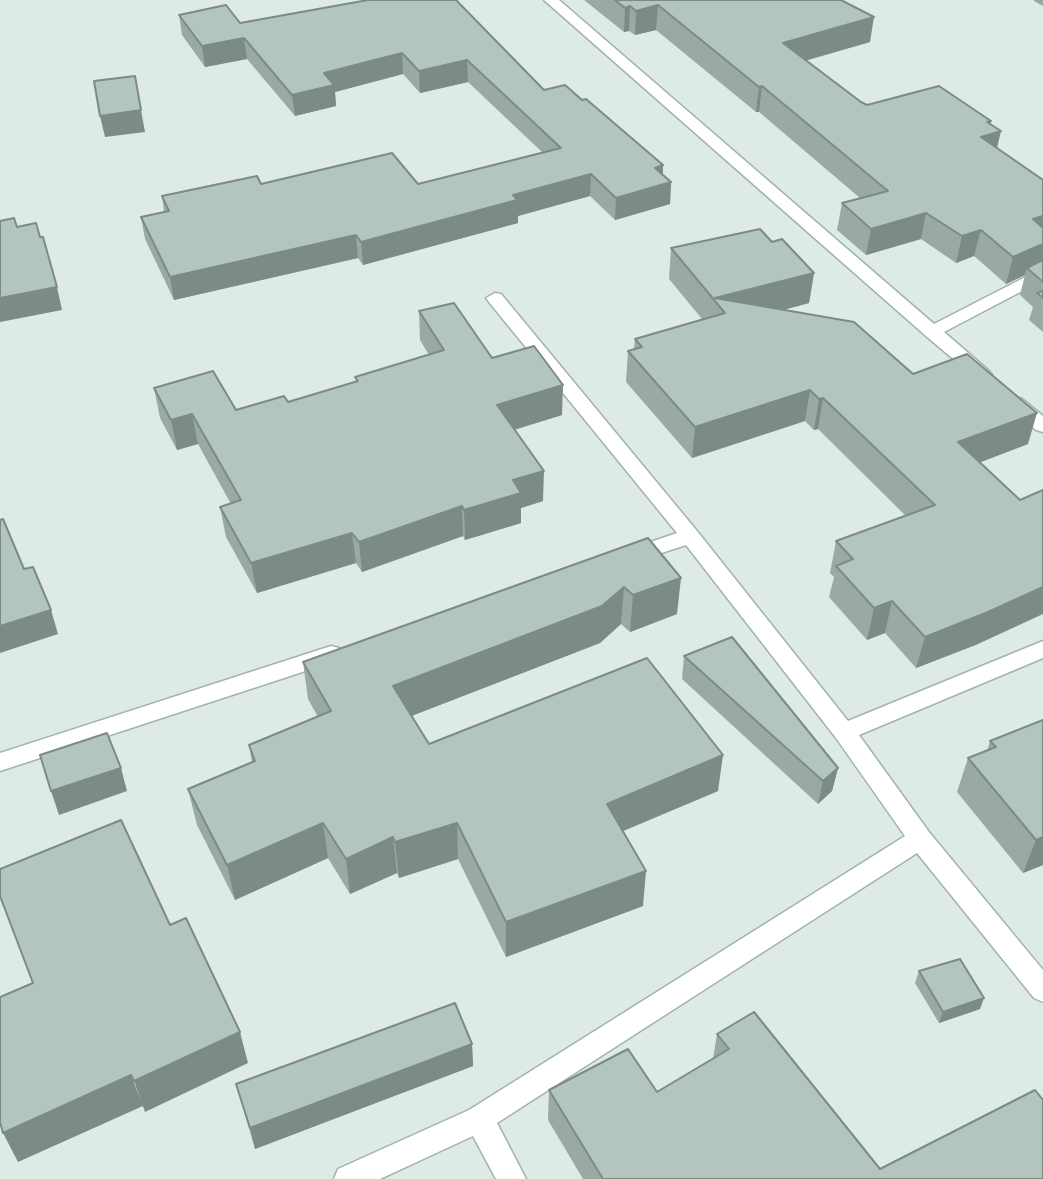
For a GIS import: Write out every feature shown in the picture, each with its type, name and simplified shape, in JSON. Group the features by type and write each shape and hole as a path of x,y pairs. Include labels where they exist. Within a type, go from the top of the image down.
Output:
{"street":[{"path":"551,0 1043,426"},
{"path":"932,332 1043,273"},
{"path":"495,298 690,536 844,732 920,839 1043,990"},
{"path":"611,562 690,536"},
{"path":"844,732 1043,649"},
{"path":"0,762 346,650"},
{"path":"348,1179 479,1119 920,839"},
{"path":"479,1119 512,1179"}],"building":[{"path":"368,0 456,0 544,90 565,85 582,100 586,99 663,165 655,168 671,182 616,198 591,174 513,195 517,200 361,242 356,235 170,277 141,217 169,211 162,196 257,176 261,184 392,153 418,184 561,148 467,60 419,71 402,53 324,73 334,85 292,95 244,38 202,46 179,15 226,5 240,23"},
{"path":"615,0 841,0 874,17 783,43 867,105 939,86 991,121 987,122 1001,131 981,137 1043,180 1043,216 1033,219 1043,228 1043,244 1013,257 981,230 962,236 926,213 871,229 842,203 888,191 762,86 759,87 658,5 636,11 630,6 625,8"},
{"path":"135,76 141,110 100,116 94,81"},
{"path":"14,218 17,227 36,223 40,237 43,237 57,287 0,298 0,221"},
{"path":"760,229 772,242 782,239 814,273 715,298 854,322 913,374 967,354 1037,413 958,442 1020,500 1043,490 1043,587 925,637 892,601 874,608 836,566 853,559 836,541 935,505 823,398 819,399 810,390 695,427 628,351 642,347 635,339 725,313 671,248"},
{"path":"1043,260 1043,282 1027,268"},
{"path":"454,303 492,358 534,346 563,385 497,405 544,471 513,480 521,493 464,510 462,506 359,542 352,533 251,563 220,507 241,500 192,414 171,420 154,388 213,371 236,410 284,396 288,402 358,381 355,377 444,350 419,311"},
{"path":"3,519 24,569 33,567 51,610 0,626 0,520"},
{"path":"648,538 681,578 633,595 624,587 602,606 393,686 429,744 647,658 723,755 607,804 646,871 506,922 457,823 395,842 393,837 346,859 323,823 227,865 188,789 255,761 249,745 331,711 303,662"},
{"path":"732,637 838,768 823,781 684,656"},
{"path":"1043,720 1043,837 1036,840 968,758 996,747 990,741"},
{"path":"107,733 121,768 51,791 40,755"},
{"path":"121,820 170,925 186,918 240,1032 134,1081 131,1075 3,1133 0,1122 0,997 33,983 0,896 0,869"},
{"path":"960,959 984,998 943,1012 919,971"},
{"path":"455,1003 472,1044 250,1128 236,1084"},
{"path":"754,1012 880,1169 1035,1090 1043,1100 1043,1179 603,1179 549,1090 628,1049 657,1092 729,1049 717,1034"}]}
